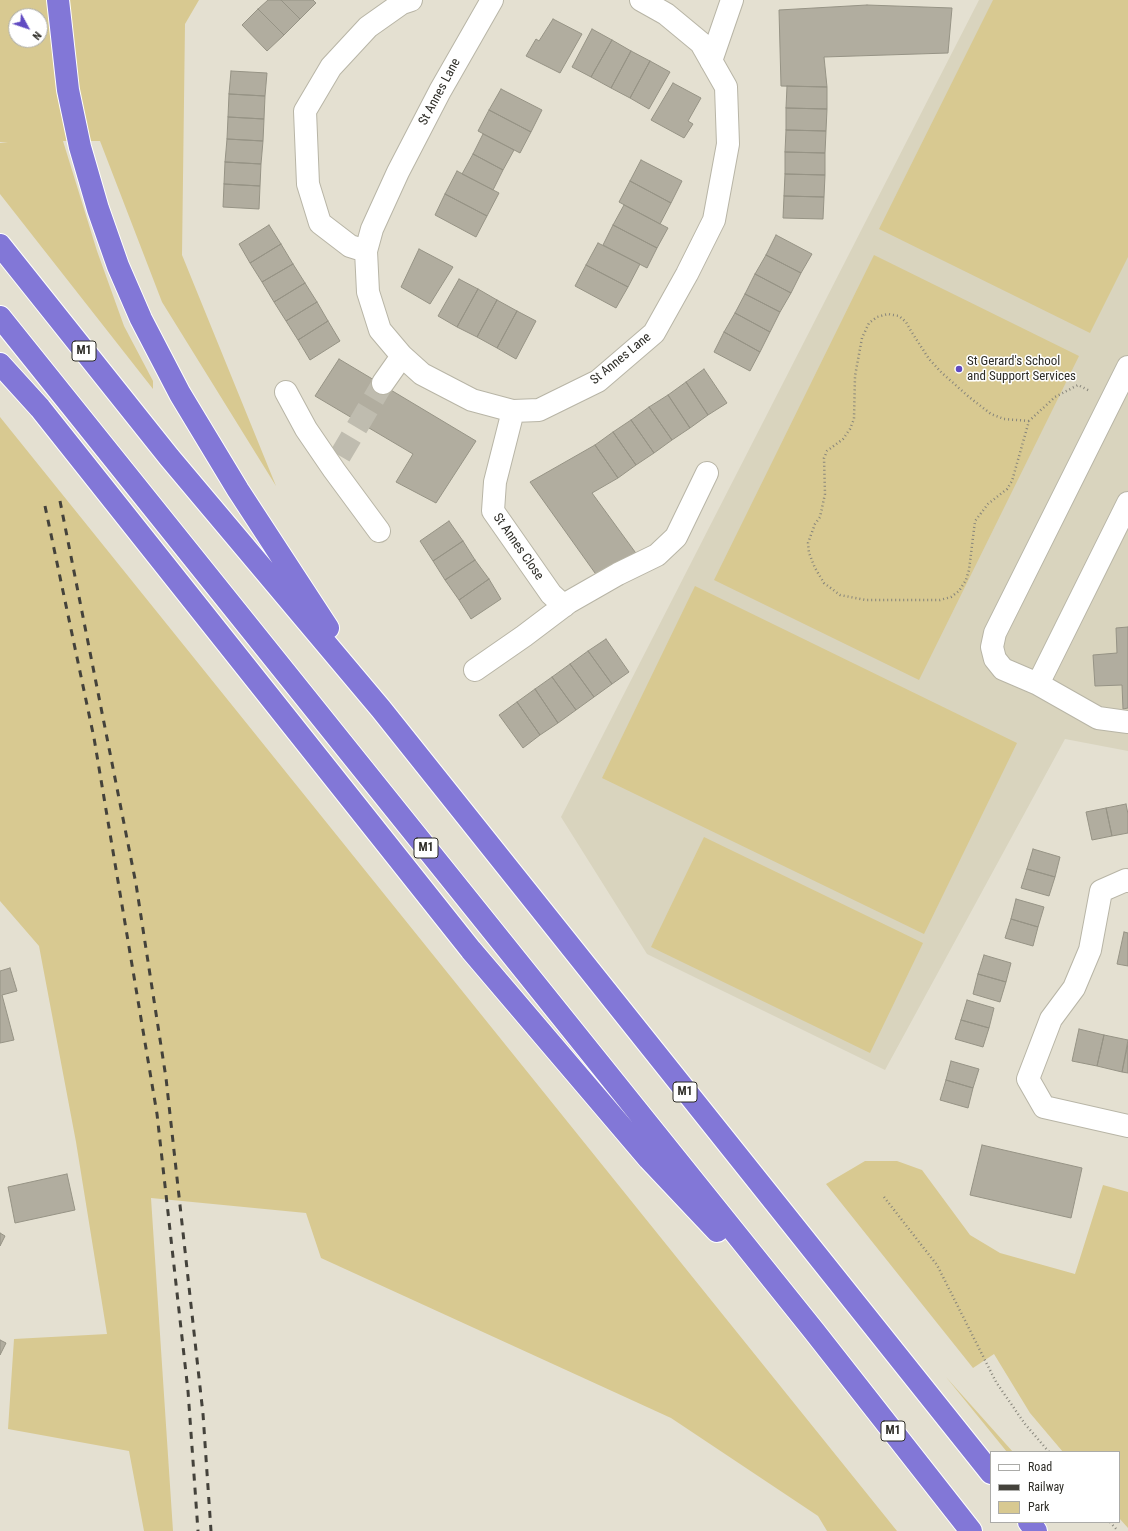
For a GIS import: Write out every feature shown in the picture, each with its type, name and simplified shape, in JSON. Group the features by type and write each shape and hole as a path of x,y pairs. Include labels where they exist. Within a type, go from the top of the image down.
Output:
{"highway":[{"path":"58,0 68,90 80,147 98,209 118,266 141,319 180,394 238,490 381,710"},
{"name":"M1","path":"0,245 169,457 381,710 990,1472"},
{"name":"M1","path":"0,317 814,1331 971,1531"},
{"path":"0,364 45,414 471,950 649,1160 814,1331"},
{"path":"1030,1523 1036,1531"}],"street":[{"path":"366,251 350,246 320,223 308,184 305,111 331,67 368,27 402,3 410,0"},
{"name":"St Annes Lane","path":"491,0 440,91 398,172 372,229 366,251 368,292 380,330 402,356 422,374 472,400 513,411 539,410 598,381 654,333 680,287 714,220 728,144 726,87 701,43 666,14 646,1"},
{"path":"711,61 732,0"},
{"path":"383,382 402,356"},
{"path":"1128,367 995,633 992,647 995,659 1003,669 1038,684 1098,718 1128,722"},
{"path":"286,392 306,429 337,463 380,532"},
{"name":"St Annes Close","path":"513,411 495,482 493,511 551,594 564,606"},
{"path":"475,670 564,606 618,574 657,555 676,537 707,473"},
{"path":"1038,684 1128,503"},
{"path":"1128,881 1126,880 1101,891 1090,950 1074,988 1051,1019 1028,1079 1044,1107 1128,1126"}],"path":[{"path":"1029,421 1004,419 991,414 969,397 929,359 906,322 899,316 888,314 877,317 869,323 862,338 857,358 854,381 854,419 850,429 843,438 828,451 824,458 825,494 820,517 815,524 808,543 809,553 815,568 824,583 840,595 866,600 940,600 950,597 959,591 966,580 969,570 976,521 988,504 1007,489 1012,481 1029,421 1055,397 1078,385 1111,401"},
{"path":"884,1197 937,1265 996,1382 1025,1424 1048,1451"},
{"path":"1111,1523 1118,1531"}],"shaded area":[{"name":"St Gerard's School and Support Services","path":"979,0 1128,0 1128,751 1065,739 885,1070 647,954 561,817"}],"green space":[{"path":"0,0 199,0 185,24 182,255 276,486 162,302 100,141 63,141 97,251 124,326 153,381 153,389 0,194 0,143 8,143 0,142"},
{"path":"993,0 1128,0 1128,257 1090,333 879,229"},
{"path":"874,255 1079,356 919,680 714,580"},
{"path":"0,417 897,1531 827,1531 818,1516 671,1418 321,1258 306,1213 151,1198 173,1531 144,1531 129,1451 8,1429 14,1339 107,1334 76,1142 39,946 0,901"},
{"path":"695,586 1017,743 924,934 602,778"},
{"path":"704,837 923,943 870,1053 651,947"},
{"path":"865,1161 897,1161 922,1170 970,1235 1000,1253 1075,1274 1103,1185 1128,1192 1128,1528 1120,1519 1120,1451 1062,1451 1030,1413 994,1354 973,1368 826,1184"},
{"path":"946,1377 1012,1451 1006,1451"}],"building":[{"path":"268,0 281,0 300,19 284,35 258,9"},
{"path":"281,0 313,0 316,3 300,19"},
{"path":"867,5 952,8 948,53 824,57 827,87 781,86 779,10"},
{"path":"258,9 284,35 267,51 242,25"},
{"path":"553,19 582,34 560,73 526,56 536,39 539,41"},
{"path":"592,29 612,40 591,77 572,67"},
{"path":"612,40 631,51 611,88 591,77"},
{"path":"631,51 650,61 630,98 611,88"},
{"path":"650,61 670,72 649,109 630,98"},
{"path":"231,71 267,73 265,96 229,94"},
{"path":"673,83 701,98 688,121 693,124 684,138 651,120"},
{"path":"787,86 827,87 827,109 786,108"},
{"path":"501,89 542,110 531,132 489,110"},
{"path":"229,94 265,96 264,119 228,117"},
{"path":"786,108 827,109 826,131 786,130"},
{"path":"489,110 531,132 520,153 478,131"},
{"path":"228,117 264,119 263,141 227,139"},
{"path":"786,130 826,131 825,153 785,152"},
{"path":"483,134 514,150 503,170 473,154"},
{"path":"227,139 263,141 261,164 225,162"},
{"path":"785,152 825,153 825,175 785,174"},
{"path":"473,154 503,170 493,190 462,174"},
{"path":"641,160 682,181 671,203 630,181"},
{"path":"225,162 261,164 260,186 224,184"},
{"path":"457,171 499,193 487,216 445,194"},
{"path":"785,174 825,175 824,197 784,196"},
{"path":"630,181 671,203 660,224 619,202"},
{"path":"224,184 260,186 259,209 223,207"},
{"path":"445,194 487,216 476,237 435,215"},
{"path":"784,196 824,197 823,219 783,218"},
{"path":"624,205 668,228 657,248 613,225"},
{"path":"269,225 281,244 250,263 239,244"},
{"path":"613,225 657,248 647,268 603,245"},
{"path":"776,235 812,254 801,273 766,255"},
{"path":"598,243 640,264 628,287 586,265"},
{"path":"281,244 293,264 262,282 250,263"},
{"path":"419,249 453,267 430,304 401,287"},
{"path":"766,255 801,273 791,293 755,274"},
{"path":"293,264 305,283 274,302 262,282"},
{"path":"586,265 628,287 616,308 575,286"},
{"path":"755,274 791,293 780,312 745,294"},
{"path":"459,279 478,289 457,327 438,316"},
{"path":"305,283 317,302 286,321 274,302"},
{"path":"478,289 497,300 477,337 457,327"},
{"path":"745,294 780,312 770,332 735,313"},
{"path":"497,300 517,311 497,348 477,337"},
{"path":"317,302 328,321 298,340 286,321"},
{"path":"517,311 536,321 516,359 497,348"},
{"path":"735,313 770,332 760,352 724,332"},
{"path":"328,321 340,341 310,360 298,340"},
{"path":"724,332 760,352 750,371 714,352"},
{"path":"339,359 476,441 436,503 396,482 413,454 315,396"},
{"path":"704,369 727,403 708,415 686,382"},
{"path":"686,382 708,415 690,428 668,395"},
{"path":"668,395 690,428 672,440 649,407"},
{"path":"649,407 672,440 654,453 631,420"},
{"path":"631,420 654,453 636,465 613,432"},
{"path":"613,432 636,465 618,478 595,445"},
{"path":"595,445 618,478 592,493 638,556 600,580 530,482"},
{"path":"449,521 463,541 433,561 420,541"},
{"path":"463,541 475,560 445,580 433,561"},
{"path":"475,560 489,579 459,600 445,580"},
{"path":"489,579 501,599 471,619 459,600"},
{"path":"1128,627 1128,708 1123,709 1122,685 1095,686 1093,655 1117,653 1116,628"},
{"path":"606,639 629,672 612,684 588,651"},
{"path":"588,651 612,684 594,697 570,664"},
{"path":"570,664 594,697 576,710 552,677"},
{"path":"552,677 576,710 558,723 535,689"},
{"path":"535,689 558,723 540,735 517,702"},
{"path":"517,702 540,735 523,748 499,715"},
{"path":"1126,804 1128,814 1128,833 1112,836 1106,808"},
{"path":"1106,808 1112,836 1092,840 1086,812"},
{"path":"1033,849 1060,857 1055,877 1027,869"},
{"path":"1027,869 1055,877 1049,896 1021,888"},
{"path":"1016,899 1044,907 1038,927 1011,919"},
{"path":"1011,919 1038,927 1033,946 1005,938"},
{"path":"1124,932 1128,933 1128,966 1117,964"},
{"path":"984,955 1011,963 1006,982 978,974"},
{"path":"10,968 17,991 2,995 14,1040 0,1043 0,971"},
{"path":"978,974 1006,982 1000,1002 973,994"},
{"path":"967,1000 994,1008 989,1028 961,1020"},
{"path":"961,1020 989,1028 983,1047 955,1039"},
{"path":"1079,1029 1104,1035 1097,1066 1072,1061"},
{"path":"1104,1035 1128,1040 1122,1072 1097,1066"},
{"path":"1128,1044 1128,1073 1122,1072"},
{"path":"951,1061 979,1069 973,1088 946,1080"},
{"path":"946,1080 973,1088 968,1108 940,1100"},
{"path":"982,1145 1082,1168 1071,1218 970,1195"},
{"path":"67,1174 75,1210 15,1223 8,1187"},
{"path":"0,1233 5,1236 0,1246"},
{"path":"0,1340 6,1343 0,1355"}],"tunnel":[{"path":"340,456 383,383"}],"railway":[{"path":"60,501 136,884 166,1078 203,1414 211,1531"},
{"path":"45,506 94,738 157,1114 188,1391 198,1531"}],"place":[{"name":"St Gerard's School and Support Services","path":"959,369"}]}
